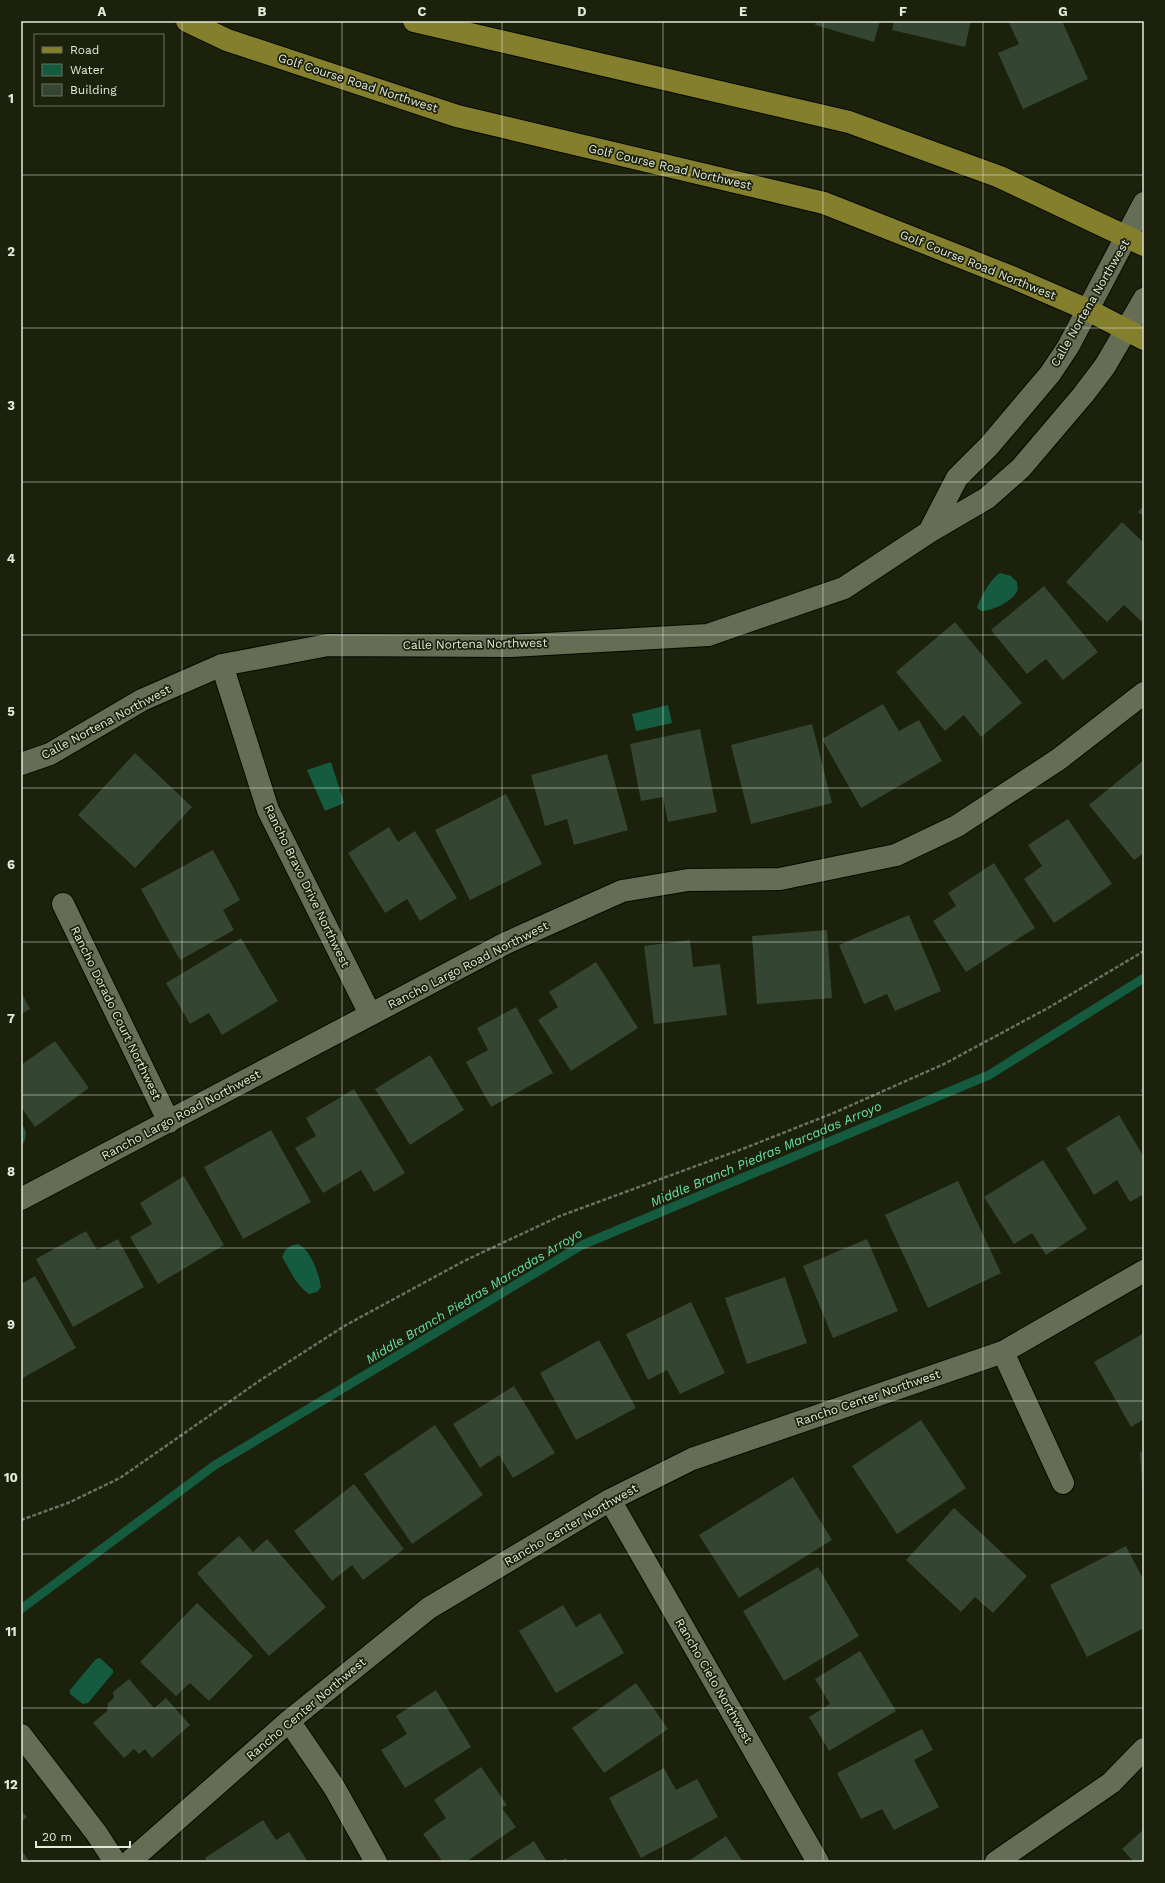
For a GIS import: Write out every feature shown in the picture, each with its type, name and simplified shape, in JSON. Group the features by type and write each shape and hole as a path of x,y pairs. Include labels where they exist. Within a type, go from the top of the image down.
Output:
{"main road":[{"name":"Golf Course Road Northwest","path":"187,21 227,40 457,116 824,203 1014,278 1088,310 1135,334"},
{"path":"414,21 849,122 1000,177 1136,241"}],"street":[{"name":"Calle Nortena Northwest","path":"929,532 957,478 989,446 1050,374 1088,310 1136,241 1144,203"},
{"name":"Calle Nortena Northwest","path":"21,764 50,754 142,700 222,665 328,645 511,646 708,635 844,588 929,532 987,498 1021,468 1083,395 1105,366 1135,334 1144,299"},
{"name":"Rancho Bravo Drive Northwest","path":"222,665 268,810 370,1014"},
{"name":"Rancho Largo Road Northwest","path":"21,1199 506,943 622,891 688,880 780,879 896,855 957,826 1059,759 1144,693"},
{"name":"Rancho Dorado Court Northwest","path":"63,904 169,1122"},
{"name":"Rancho Center Northwest","path":"129,1862 289,1721 429,1608 610,1500 692,1459 1003,1352 1144,1272"},
{"path":"1003,1352 1063,1483"},
{"name":"Rancho Cielo Northwest","path":"610,1500 818,1862"},
{"path":"289,1721 334,1786 376,1862"},
{"path":"21,1735 97,1834 115,1862"},
{"path":"996,1862 1111,1783 1144,1749"}],"path":[{"path":"21,1520 68,1503 120,1478 262,1379 340,1329 464,1261 560,1216 745,1148 836,1112 944,1064 1048,1008 1144,951"}],"water":[{"path":"1000,573 1011,576 1017,582 1017,591 1011,599 1001,605 986,611 981,611 977,608 986,589"},
{"path":"668,705 672,723 636,731 632,714"},
{"path":"331,762 344,803 325,811 307,770"},
{"path":"21,1124 25,1129 26,1135 25,1141 21,1146"},
{"path":"298,1244 307,1251 314,1263 321,1287 317,1292 309,1294 300,1286 282,1257 284,1251"},
{"path":"100,1658 113,1670 113,1673 88,1703 83,1704 70,1694 70,1690 96,1659"}],"building":[{"path":"816,21 880,21 874,42 815,25"},
{"path":"894,21 971,21 965,47 892,30"},
{"path":"1008,21 1062,21 1088,79 1023,109 998,53 1019,44"},
{"path":"1144,505 1144,517 1138,512"},
{"path":"1122,522 1144,543 1144,618 1141,621 1124,605 1107,622 1066,582"},
{"path":"1044,586 1098,652 1063,680 1046,659 1027,674 991,630"},
{"path":"955,622 1022,703 981,737 964,715 945,731 896,672"},
{"path":"883,704 899,731 919,720 942,761 861,808 822,739"},
{"path":"812,724 832,803 751,824 731,745"},
{"path":"700,729 717,812 668,822 663,797 641,801 630,744"},
{"path":"135,753 192,807 135,868 78,815"},
{"path":"607,754 628,830 574,845 567,819 545,826 531,775"},
{"path":"1144,760 1144,853 1134,860 1089,805"},
{"path":"506,794 542,864 470,900 435,830"},
{"path":"1068,819 1112,884 1054,923 1024,879 1042,866 1028,845"},
{"path":"389,827 398,842 415,831 457,898 420,921 407,899 385,913 348,853"},
{"path":"213,850 240,900 223,910 234,930 180,960 141,889"},
{"path":"994,863 1035,928 966,972 933,921 956,906 948,893"},
{"path":"909,915 941,991 895,1011 887,994 864,1004 839,945"},
{"path":"827,930 832,998 757,1004 752,936"},
{"path":"241,938 278,1001 222,1035 209,1013 190,1024 166,983"},
{"path":"690,940 693,967 720,964 727,1015 654,1024 644,946"},
{"path":"596,962 638,1028 571,1071 538,1020 558,1007 549,992"},
{"path":"21,992 30,1009 21,1014"},
{"path":"516,1007 553,1073 491,1107 466,1062 488,1050 477,1028"},
{"path":"55,1041 89,1088 35,1127 21,1107 21,1065"},
{"path":"430,1055 464,1110 410,1145 375,1089"},
{"path":"1144,1088 1144,1096 1140,1090"},
{"path":"354,1089 405,1173 374,1192 361,1170 323,1193 295,1148 316,1136 306,1118"},
{"path":"1119,1115 1142,1154 1144,1153 1144,1194 1130,1202 1117,1180 1094,1195 1066,1148"},
{"path":"271,1130 311,1202 243,1239 204,1167"},
{"path":"1043,1160 1087,1229 1046,1255 1032,1233 1014,1244 984,1197"},
{"path":"184,1176 224,1245 158,1284 130,1237 152,1224 140,1203"},
{"path":"958,1181 1001,1273 928,1308 885,1215"},
{"path":"86,1231 97,1250 118,1239 144,1287 73,1327 36,1259"},
{"path":"867,1239 898,1311 833,1338 803,1266"},
{"path":"35,1276 76,1348 21,1379 21,1284"},
{"path":"785,1277 807,1343 747,1364 725,1298"},
{"path":"691,1302 725,1373 680,1394 667,1370 648,1380 626,1334"},
{"path":"1144,1333 1144,1419 1131,1427 1094,1362"},
{"path":"599,1340 636,1408 576,1440 540,1373"},
{"path":"514,1386 555,1453 513,1478 499,1455 480,1468 453,1424"},
{"path":"921,1420 966,1488 897,1534 852,1466"},
{"path":"435,1425 483,1495 412,1544 364,1474"},
{"path":"1144,1451 1144,1502 1143,1502 1140,1452"},
{"path":"793,1477 832,1540 739,1598 699,1535"},
{"path":"354,1484 404,1549 363,1580 352,1565 332,1581 294,1531"},
{"path":"954,1508 1027,1576 993,1613 975,1597 961,1612 906,1560"},
{"path":"239,1536 253,1552 267,1539 326,1607 269,1656 197,1573"},
{"path":"1126,1546 1144,1581 1144,1628 1087,1657 1050,1585"},
{"path":"818,1567 859,1636 784,1681 743,1611"},
{"path":"197,1603 253,1656 209,1701 190,1683 176,1696 140,1662"},
{"path":"563,1605 576,1627 600,1613 624,1653 556,1693 519,1631"},
{"path":"860,1651 896,1711 829,1751 809,1717 830,1704 815,1679"},
{"path":"129,1679 154,1708 166,1698 190,1725 152,1758 145,1749 139,1754 134,1749 124,1758 93,1723 107,1711 108,1703 114,1698 113,1692"},
{"path":"636,1683 668,1729 604,1773 572,1728"},
{"path":"436,1690 471,1747 405,1788 381,1750 407,1734 396,1716"},
{"path":"922,1729 933,1750 914,1760 939,1807 894,1830 882,1809 861,1819 837,1773"},
{"path":"481,1767 507,1805 502,1808 516,1827 466,1862 443,1862 423,1834 446,1818 434,1800"},
{"path":"664,1768 676,1790 697,1779 718,1817 641,1858 609,1798"},
{"path":"21,1810 27,1817 21,1822"},
{"path":"263,1820 276,1840 289,1832 308,1862 207,1862 205,1858"},
{"path":"1144,1829 1144,1862 1134,1862 1122,1849"},
{"path":"726,1836 743,1862 687,1862"},
{"path":"534,1841 547,1862 502,1862"},
{"path":"21,1850 28,1859 25,1862 21,1862"},
{"path":"566,1858 568,1862 559,1862"}],"waterway":[{"name":"Middle Branch Piedras Marcadas Arroyo","path":"21,1609 215,1465 582,1245 989,1075 1144,978"}]}
